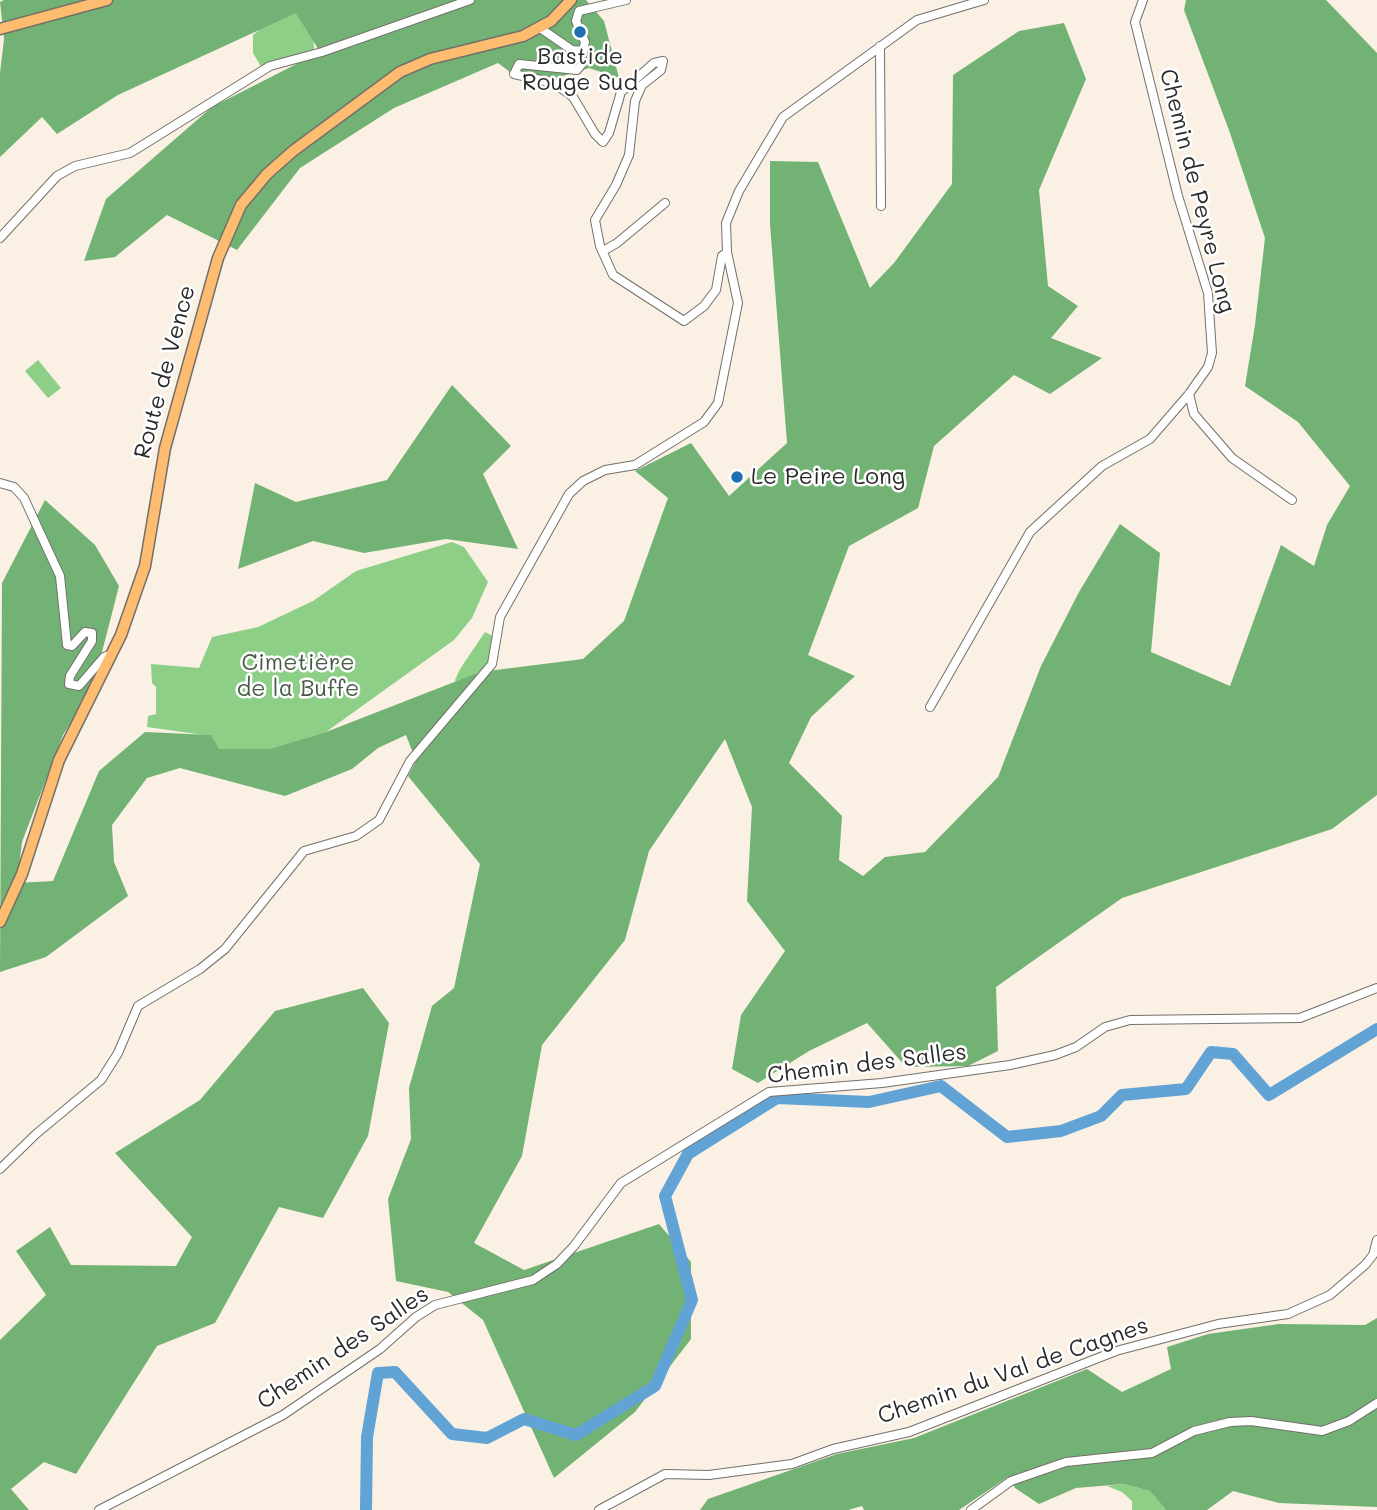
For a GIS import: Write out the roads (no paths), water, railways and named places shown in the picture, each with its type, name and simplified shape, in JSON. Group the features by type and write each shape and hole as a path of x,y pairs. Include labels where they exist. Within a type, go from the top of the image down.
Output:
{"main road":[{"path":"0,22 78,0"},
{"path":"0,29 107,0"},
{"name":"Route de Vence","path":"0,922 32,846 59,760 112,654 145,566 153,533 164,448 208,293 224,240 252,191 293,150 400,72 430,59 505,42 540,28 571,0"}],"street":[{"path":"0,238 57,176 75,166 130,153 270,66 322,52 470,0"},
{"path":"626,0 579,11 576,20 585,43 579,54 582,64 577,70 519,64 514,74 554,83 573,97 595,134 603,142 609,133 621,93 654,63 663,61 661,70 642,85 635,101 629,155 616,185 595,220 603,251 613,275 684,321 704,306 716,290 722,256 727,252"},
{"path":"0,1169 106,1075 138,1006 200,969 225,949 304,850 356,836 379,820 410,761 492,664 500,617 569,494 583,481 606,470 635,465 698,426 718,403 738,303 727,252 726,223 739,191 783,117 918,20 984,0"},
{"name":"Chemin de Peyre Long","path":"930,707 1030,533 1102,466 1150,439 1189,394 1208,367 1212,353 1213,329 1208,293 1178,195 1140,48 1135,22 1143,0"},
{"path":"540,28 572,50 583,51"},
{"path":"880,46 881,206"},
{"path":"603,251 617,243 665,203"},
{"path":"1189,394 1194,414 1232,458 1292,500"},
{"path":"0,483 14,487 24,498 60,576 67,645 72,646 85,632 92,632 92,641 70,676 69,684 79,686 104,657 112,654"},
{"name":"Chemin des Salles","path":"99,1510 283,1415 380,1349 416,1317 435,1305 533,1280 557,1264 575,1246 621,1183 769,1092 882,1083 1010,1065 1055,1055 1076,1047 1105,1027 1130,1020 1300,1018 1377,988"},
{"name":"Chemin du Val de Cagnes","path":"599,1510 665,1474 709,1475 792,1464 833,1449 909,1432 1116,1351 1218,1324 1288,1314 1330,1295 1365,1265 1373,1255 1377,1240"},
{"path":"971,1510 1011,1481 1066,1462 1152,1452 1194,1431 1230,1422 1251,1421 1322,1431 1340,1425 1377,1403"}],"waterway":[{"path":"366,1510 367,1437 378,1373 395,1372 452,1434 487,1438 524,1419 576,1435 655,1386 692,1300 665,1196 688,1154 777,1098 869,1102 941,1086 1007,1137 1061,1131 1101,1116 1122,1095 1186,1089 1211,1052 1233,1054 1269,1095 1377,1029"}],"place":[{"name":"Bastide Rouge Sud","path":"580,32"},
{"name":"Le Peire Long","path":"737,477"}],"park label":[{"name":"Cimetière de la Buffe","path":"298,676"}]}
